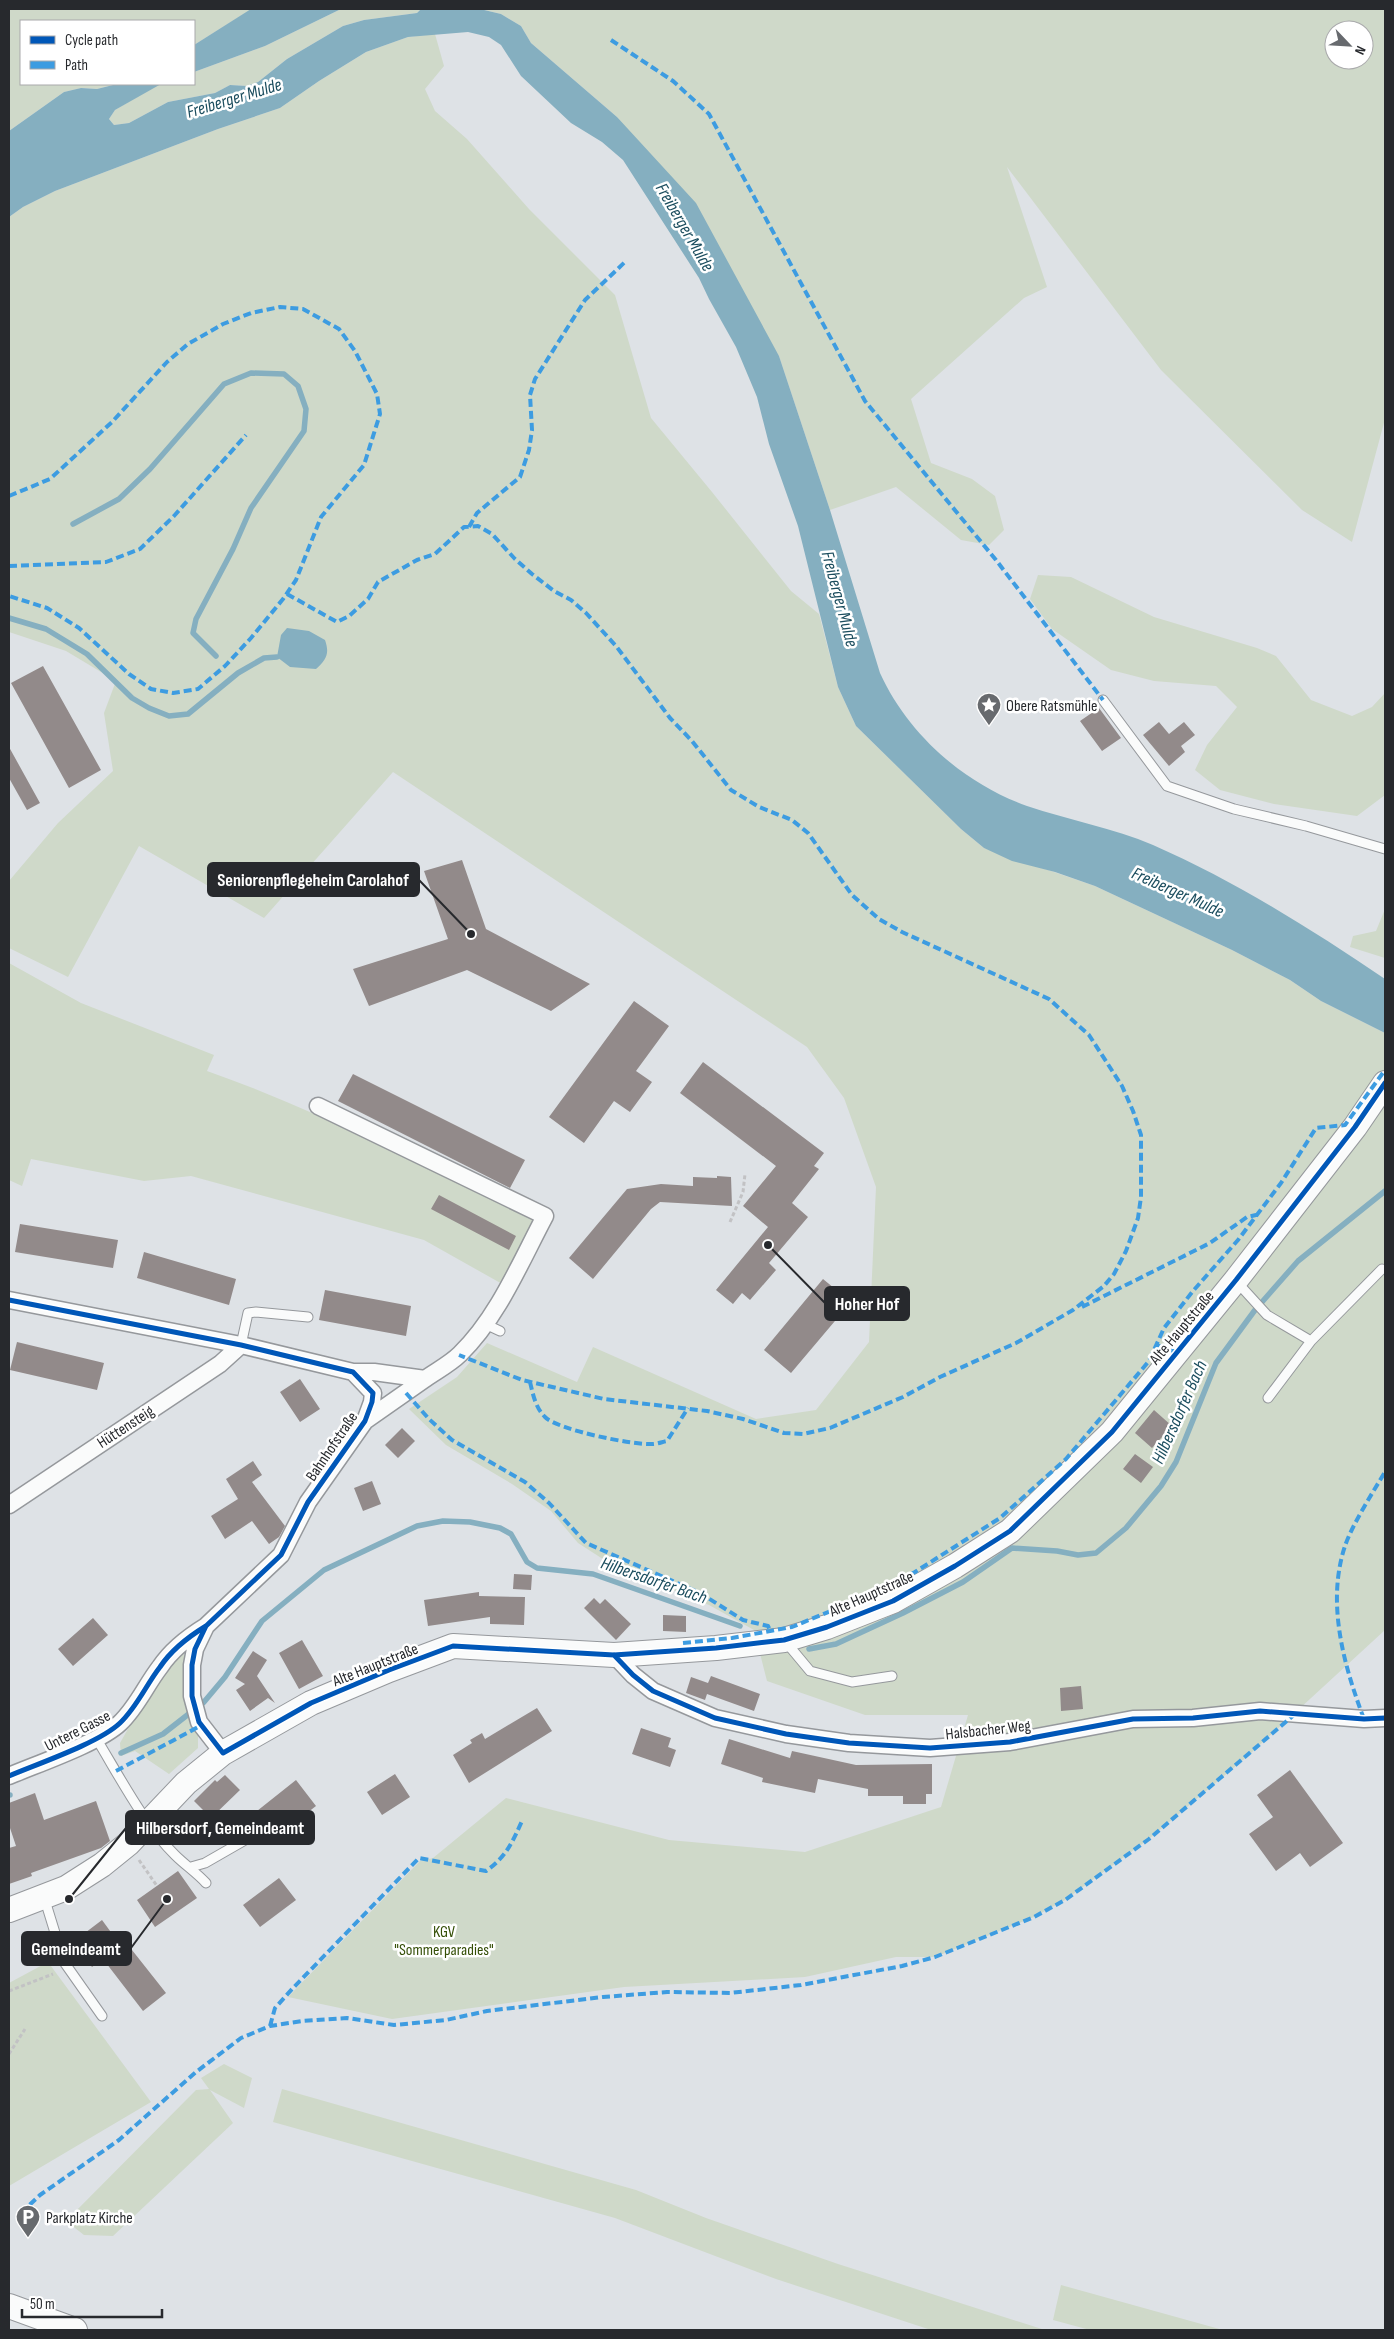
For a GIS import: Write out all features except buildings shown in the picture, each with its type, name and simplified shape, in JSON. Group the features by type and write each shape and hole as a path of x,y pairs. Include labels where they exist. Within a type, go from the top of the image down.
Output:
{"main road":[{"name":"Alte Hauptstraße","path":"9,1910 66,1888 102,1865 128,1844 186,1783 223,1753 312,1703 389,1670 453,1646 614,1655 649,1650 716,1648 784,1640 827,1627 893,1601 955,1566 1010,1531 1112,1432 1236,1280 1355,1127 1385,1083"},
{"path":"9,2306 75,2330"}],"street":[{"name":"Bahnhofstraße","path":"318,1106 545,1216 508,1287 493,1328 459,1355 365,1421"},
{"path":"9,1300 241,1346 353,1372 374,1372 425,1379"},
{"name":"Hüttensteig","path":"9,1505 220,1364 241,1346"},
{"name":"Bahnhofstraße","path":"223,1753 200,1722 192,1696 192,1665 195,1649 206,1626 281,1555 308,1502 365,1421 372,1402 373,1393 353,1372"},
{"name":"Untere Gasse","path":"9,1776 96,1738 119,1724 142,1696 160,1666 186,1638 206,1626"},
{"name":"Halsbacher Weg","path":"614,1655 633,1675 653,1691 715,1718 786,1734 849,1743 930,1748 1010,1742 1133,1719 1193,1718 1260,1711 1364,1719 1385,1718"}],"lane":[{"path":"1103,700 1167,786 1234,809 1306,826 1385,850"},
{"path":"1268,1398 1311,1340 1382,1269"},
{"path":"1236,1280 1266,1316 1311,1340"},
{"path":"241,1346 248,1313 308,1316"},
{"path":"784,1640 810,1671 852,1682 892,1676"},
{"path":"96,1738 149,1823 175,1855 191,1867 206,1884"},
{"path":"191,1867 205,1863 259,1832"},
{"path":"44,1897 64,1962 102,2016"}],"path":[{"path":"730,1222 743,1192 745,1174"},
{"path":"128,1844 157,1886"},
{"path":"9,1991 53,1974"},
{"path":"9,2054 25,2029"}],"green space":[{"path":"9,9 252,9 195,44 195,20 20,20 20,85 113,85 97,89 81,88 64,92 9,131"},
{"path":"341,9 421,9 417,13 364,20 343,26 287,59 258,82 247,86 230,85 215,93 168,102 129,123 114,125 109,119 115,110 155,86 195,85 195,72 265,46"},
{"path":"480,9 1385,9 1385,419 1352,542 1302,510 1161,370 1007,167 1047,287 1024,298 911,399 931,463 972,479 995,496 1004,530 989,545 961,540 896,487 830,510 779,356 617,117 531,43 521,26 501,14"},
{"name":"KGV \"Sommerparadies\"","path":"435,34 444,66 425,89 435,111 467,139 529,209 615,295 651,418 791,591 819,614 838,687 856,726 961,829 984,848 1095,886 1232,950 1290,980 1321,1001 1385,1033 1385,1630 1249,1755 1149,1839 1116,1863 1065,1900 1034,1917 935,1957 896,1957 805,1977 624,1987 392,2019 288,1997 420,1861 433,1858 506,1798 669,1840 805,1852 941,1807 968,1715 865,1715 767,1681 754,1630 709,1605 609,1563 578,1543 551,1511 512,1484 446,1445 409,1409 457,1377 487,1343 577,1382 593,1347 756,1419 816,1410 869,1342 876,1187 844,1098 807,1047 393,772 264,918 139,846 68,977 9,948 9,881 58,823 113,771 104,713 116,681 66,651 9,632 9,217 23,207 55,191 218,129 280,108 366,52 408,37"},
{"path":"1038,575 1071,577 1154,617 1257,648 1276,656 1311,700 1352,716 1372,707 1385,693 1385,795 1357,816 1274,804 1220,790 1195,770 1207,745 1237,707 1216,686 1154,681 1111,670 1052,629 1030,599"},
{"path":"1385,909 1385,958 1350,947 1353,936 1376,931"},
{"path":"9,963 81,1003 214,1055 207,1071 333,1122 537,1222 504,1285 424,1240 191,1176 144,1181 31,1159 22,1186 9,1180"},
{"path":"184,1654 185,1686 198,1734 198,1748 169,1774 135,1751 121,1756 120,1743 137,1713 178,1655"},
{"path":"48,1962 151,2102 9,2186 9,1983"},
{"path":"224,2064 252,2078 244,2108 210,2090 233,2123 113,2236 84,2235 66,2221 196,2090 209,2089 201,2078"},
{"path":"282,2089 636,2190 706,2218 838,2264 1045,2330 931,2330 776,2279 615,2218 273,2122"},
{"path":"1061,2285 1223,2330 1090,2330 1053,2320"}],"water":[{"path":"251,9 341,9 265,46 195,72 195,44"},
{"name":"Freiberger Mulde","path":"421,9 480,9 501,14 521,26 531,43 617,117 696,203 779,356 830,510 880,673 906,716 922,736 960,770 1003,796 1027,806 1123,834 1153,845 1243,890 1329,942 1385,979 1385,1033 1321,1001 1290,980 1232,950 1095,886 1055,872 1012,861 984,848 961,829 856,726 838,687 798,526 769,444 757,397 736,347 699,278 623,160 602,142 571,123 521,76 501,45 489,37 468,32 408,37 366,52 280,108 218,129 55,191 23,207 9,217 9,131 64,92 81,88 97,89 113,85 159,85 115,110 109,119 114,125 129,123 168,102 215,93 230,85 247,86 258,82 287,59 343,26 364,20 417,13"},
{"path":"287,628 309,631 325,640 327,653 322,663 316,669 290,667 277,657 281,635"}],"waterway":[{"path":"73,524 119,499 150,469 224,384 251,373 284,374 298,386 306,409 304,431 251,508 233,549 196,619 193,633 216,656"},
{"path":"9,618 46,629 87,654 132,698 149,708 169,716 188,714 238,673 264,658 277,657"},
{"name":"Hilbersdorfer Bach","path":"809,1649 836,1644 903,1613 963,1582 1012,1548 1057,1551 1078,1555 1096,1553 1126,1528 1161,1486 1176,1462 1216,1363 1255,1310 1298,1261 1385,1191"},
{"name":"Hilbersdorfer Bach","path":"121,1753 163,1734 204,1702 225,1677 262,1621 324,1570 417,1526 443,1521 470,1522 500,1528 511,1534 527,1562 537,1568 593,1574 740,1626"}],"marked path":[{"path":"611,40 673,81 709,114 865,401 996,560 1103,700"},
{"path":"469,527 477,513 520,477 529,450 532,430 530,395 535,379 585,300 626,261"},
{"path":"9,496 50,479 112,422 167,362 188,344 223,324 251,313 280,307 303,309 339,329 355,351 377,394 380,414 364,465 321,517 296,580 251,638 225,666 198,689 173,693 151,689 129,674 79,628 47,608 9,596"},
{"path":"9,566 106,562 140,549 174,516 246,435"},
{"path":"287,594 337,622 349,616 368,599 378,582 417,560 435,554 464,527 478,526 492,534 532,574 554,591 571,600 586,613 616,646 670,718 692,741 731,790 759,807 792,820 808,833 852,895 879,919 902,932 1049,999 1089,1035 1122,1086 1141,1135 1141,1197 1138,1218 1126,1251 1114,1274 1104,1286 1073,1310 1016,1343 940,1377 903,1397 830,1428 803,1434 784,1433 743,1419 707,1411 604,1399 522,1380 459,1355"},
{"path":"683,1643 732,1638 792,1627 867,1596 915,1572 1000,1518 1066,1459 1149,1361 1164,1328 1193,1291 1238,1240 1281,1183 1316,1128 1345,1125 1385,1070"},
{"path":"1082,1307 1210,1243 1247,1217 1256,1215"},
{"path":"1156,1345 1176,1352"},
{"path":"530,1382 539,1409 545,1417 553,1422 579,1432 629,1442 652,1444 667,1441 688,1408"},
{"path":"406,1393 429,1419 452,1440 525,1482 549,1503 586,1543 700,1593 743,1620 768,1626 771,1632"},
{"path":"1364,1719 1344,1656 1337,1612 1337,1590 1340,1568 1348,1538 1385,1472"},
{"path":"21,2213 40,2195 119,2140 196,2072 241,2038 270,2026 302,2021 347,2018 394,2025 446,2020 487,2011 603,1997 667,1992 730,1993 801,1985 902,1966 935,1957 1034,1917 1065,1900 1149,1839 1295,1714"},
{"path":"116,1771 202,1725"},
{"path":"270,2026 275,2008 419,1858 486,1871 508,1849 522,1821"}],"cycle path":[{"path":"9,1300 241,1345 353,1372 373,1393 372,1402 365,1421 308,1502 281,1555 206,1626 195,1649 192,1665 192,1696 199,1722 223,1753 311,1703 389,1670 453,1646 614,1655 716,1648 784,1640 827,1627 893,1601 955,1566 1010,1531 1112,1432 1236,1280 1355,1127 1385,1083"},
{"path":"9,1776 83,1745 110,1731 131,1710 155,1674 175,1649 206,1626"},
{"path":"614,1655 633,1675 653,1691 715,1718 786,1734 849,1743 930,1748 1010,1742 1133,1719 1193,1718 1260,1711 1364,1719 1385,1718"}],"place":[{"name":"Obere Ratsmühle","path":"989,726"},
{"name":"Seniorenpflegeheim Carolahof","path":"471,934"},
{"name":"Hoher Hof","path":"768,1245"},
{"name":"Hilbersdorf, Gemeindeamt","path":"69,1899"},
{"name":"Gemeindeamt","path":"167,1899"},
{"name":"Parkplatz Kirche","path":"28,2238"}]}
